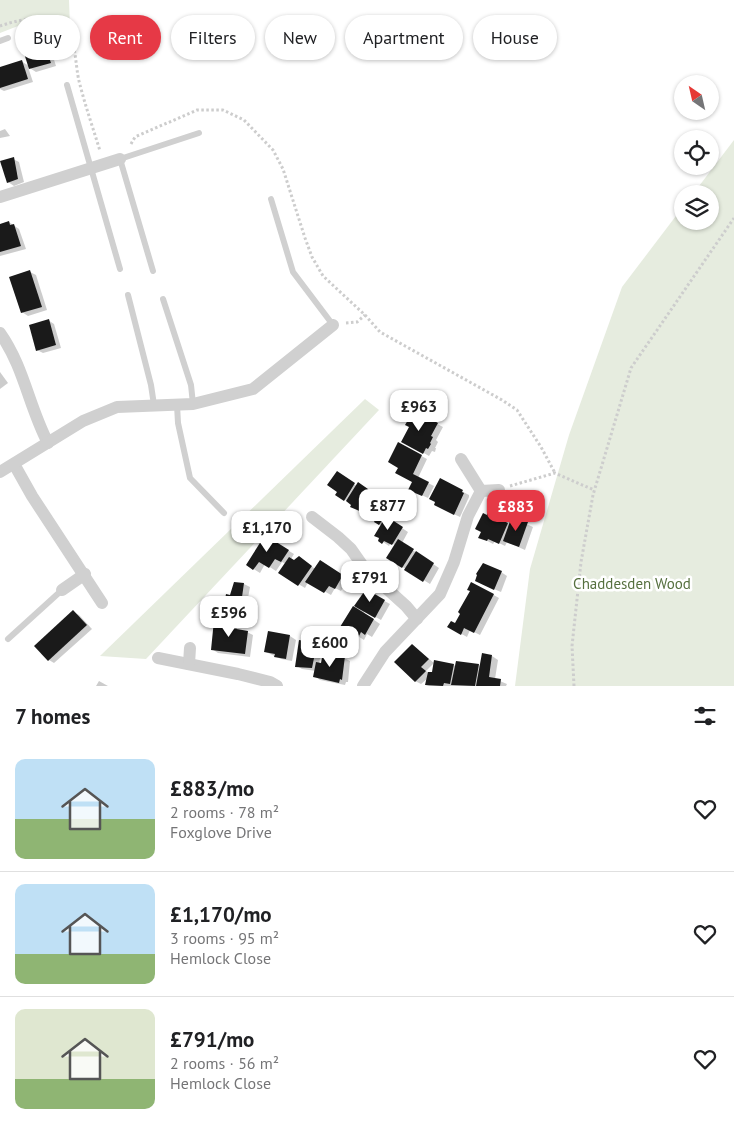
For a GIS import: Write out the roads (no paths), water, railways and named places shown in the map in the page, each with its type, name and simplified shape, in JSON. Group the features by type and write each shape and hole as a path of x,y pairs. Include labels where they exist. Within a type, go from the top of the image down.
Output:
{"street":[{"path":"0,197 120,159"},
{"path":"0,472 83,421 118,407 194,404 253,389 333,325"},
{"path":"0,333 9,345 20,367 38,424 48,443"},
{"path":"461,459 481,491"},
{"path":"14,464 32,496 85,574 102,603"},
{"path":"481,491 499,490"},
{"path":"365,685 385,652 440,594 454,562 468,516 481,491"},
{"path":"312,517 338,537 351,550 365,569 406,606 417,619"},
{"path":"62,590 85,574"},
{"path":"189,664 190,648"},
{"path":"158,658 238,674 270,682 277,686"}],"lane":[{"path":"0,41 8,38"},
{"path":"67,84 120,269"},
{"path":"153,271 120,159 199,133"},
{"path":"271,199 293,272 333,325"},
{"path":"128,295 151,385 154,405"},
{"path":"163,299 190,384 194,404"},
{"path":"177,405 178,423 190,478 224,513"},
{"path":"8,639 62,590"}],"park label":[{"name":"Chaddesden Wood","path":"632,584"}]}
